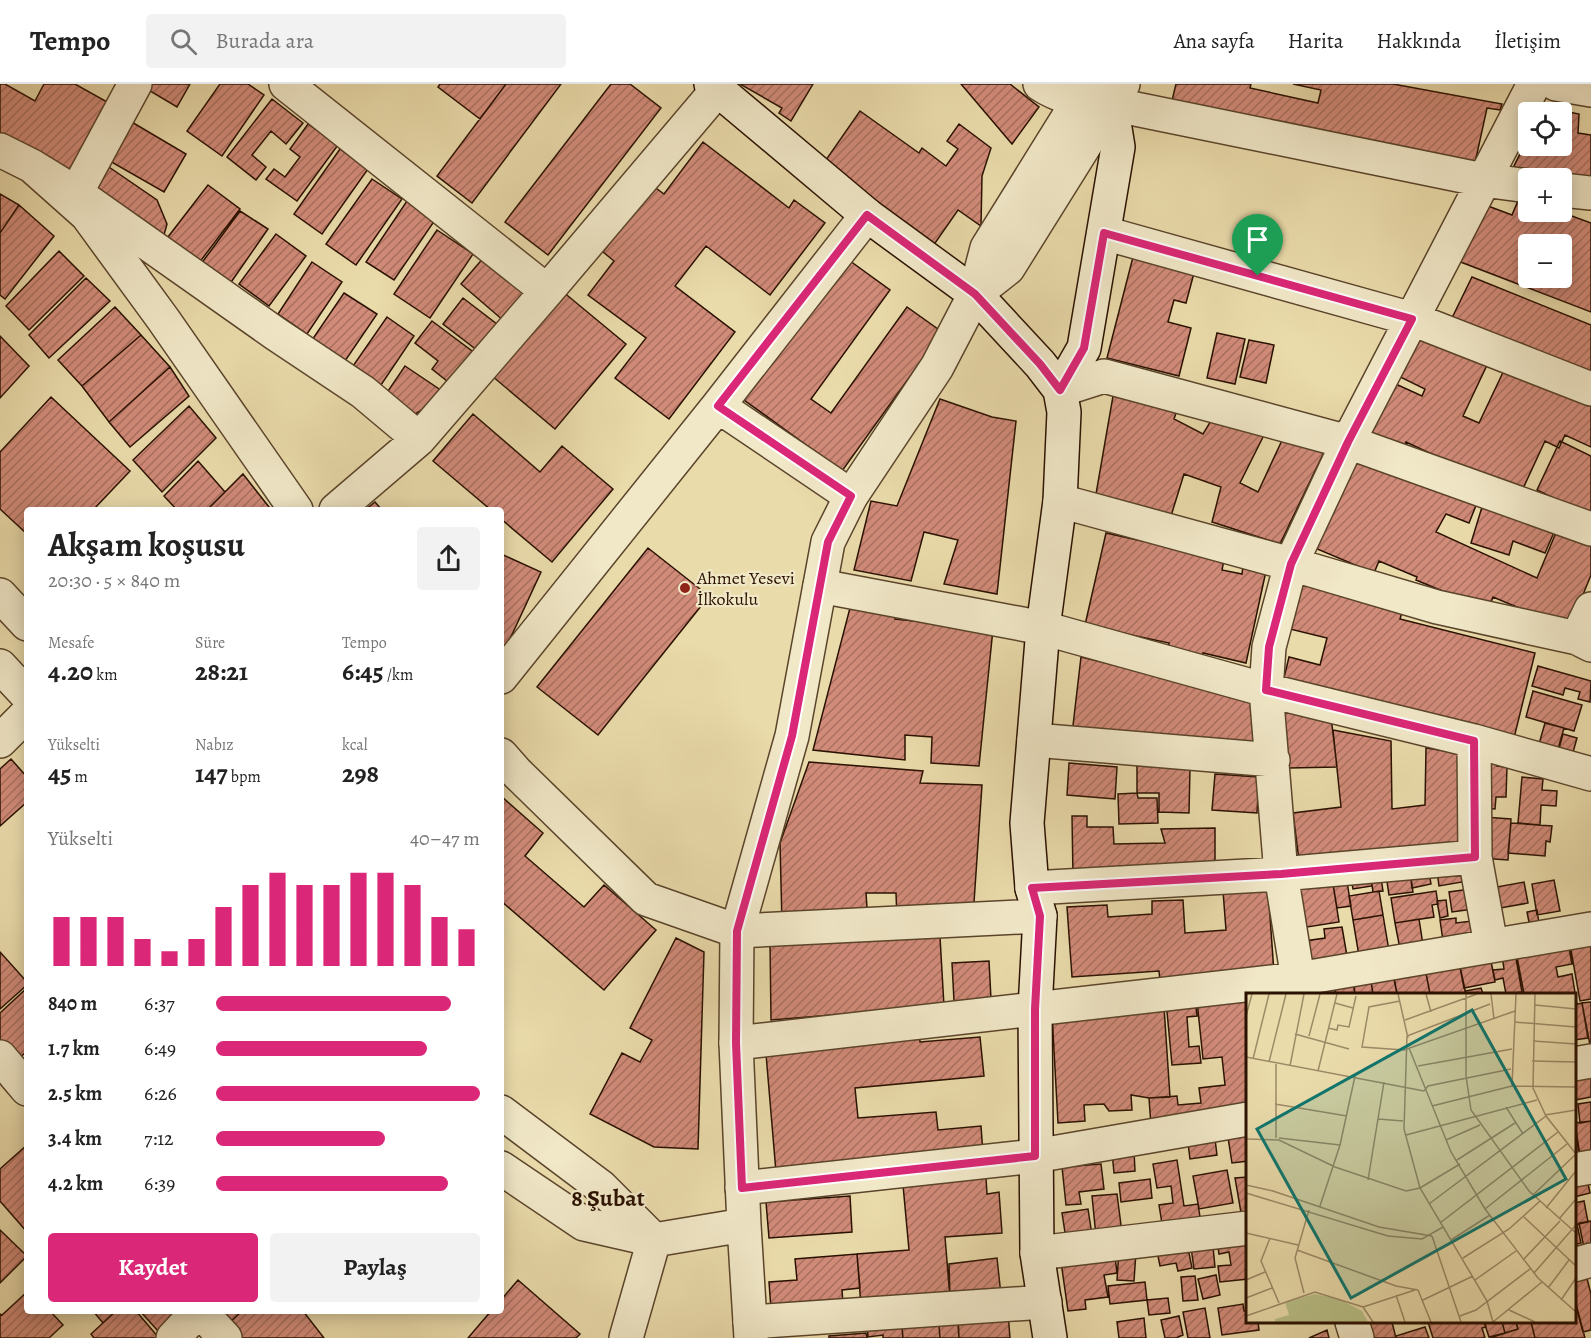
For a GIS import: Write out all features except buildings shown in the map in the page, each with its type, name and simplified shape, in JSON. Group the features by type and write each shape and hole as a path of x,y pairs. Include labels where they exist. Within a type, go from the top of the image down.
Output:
{"street":[{"path":"76,193 135,84"},
{"path":"286,84 547,291"},
{"path":"1040,84 1052,92 1101,93 1483,180 1518,185"},
{"path":"1298,987 1281,874 1266,690 1269,647 1291,564 1348,442 1534,84"},
{"path":"1556,84 1591,90"},
{"path":"339,507 419,438 547,291 715,87 867,215 975,294 1040,364 1060,390 1064,412 1060,501 1043,628 1027,823 1036,902 1037,1253 1050,1338"},
{"path":"1060,390 1084,348 1118,147 1101,93"},
{"path":"1045,1302 750,1330 736,1043 737,931 792,736 828,542 851,496 937,367 975,294 1008,268 1080,152 1101,93"},
{"path":"0,150 32,166 76,193 276,334 363,392 419,438"},
{"path":"32,166 87,215 163,319 294,507"},
{"path":"1572,191 1591,193"},
{"path":"504,673 718,406 867,215"},
{"path":"1104,233 1412,319 1591,389"},
{"path":"1060,390 1104,376 1348,442 1591,529"},
{"path":"718,406 851,496"},
{"path":"1060,501 1291,564 1437,607 1586,631"},
{"path":"820,586 1043,628 1266,690 1474,741 1591,774"},
{"path":"0,595 24,621"},
{"path":"0,666 24,692"},
{"path":"0,741 24,717"},
{"path":"1034,740 1273,760"},
{"path":"1474,741 1475,857 1491,945"},
{"path":"504,758 646,899 737,931 1036,902 1281,874 1475,857"},
{"path":"736,1043 1035,1009 1298,987 1491,945 1591,929"},
{"path":"0,1057 24,1085"},
{"path":"1576,1064 1591,1061"},
{"path":"504,1114 601,1187 654,1240"},
{"path":"742,1188 1035,1156 1246,1119"},
{"path":"1576,1170 1591,1167"},
{"path":"504,1170 584,1224 654,1240 744,1225"},
{"path":"1037,1253 1246,1228"},
{"path":"626,1338 654,1240"},
{"path":"1576,1264 1591,1260"},
{"path":"173,1338 196,1314"},
{"path":"202,1314 225,1338"},
{"path":"1352,1323 1357,1338"}],"place":[{"name":"Ahmet Yesevi İlkokulu","path":"685,588"}],"district":[{"name":"8 Şubat","path":"608,1198"}],"route":[{"path":"867,215 975,294 1040,364 1060,390 1084,348 1104,233 1258,276 1412,319 1348,442 1291,564 1269,647 1266,690 1474,741 1475,857 1281,874 1032,888 1040,916 1035,1009 1035,1156 742,1188 736,1043 737,931 792,736 828,542 851,496 718,406 867,215"}]}
